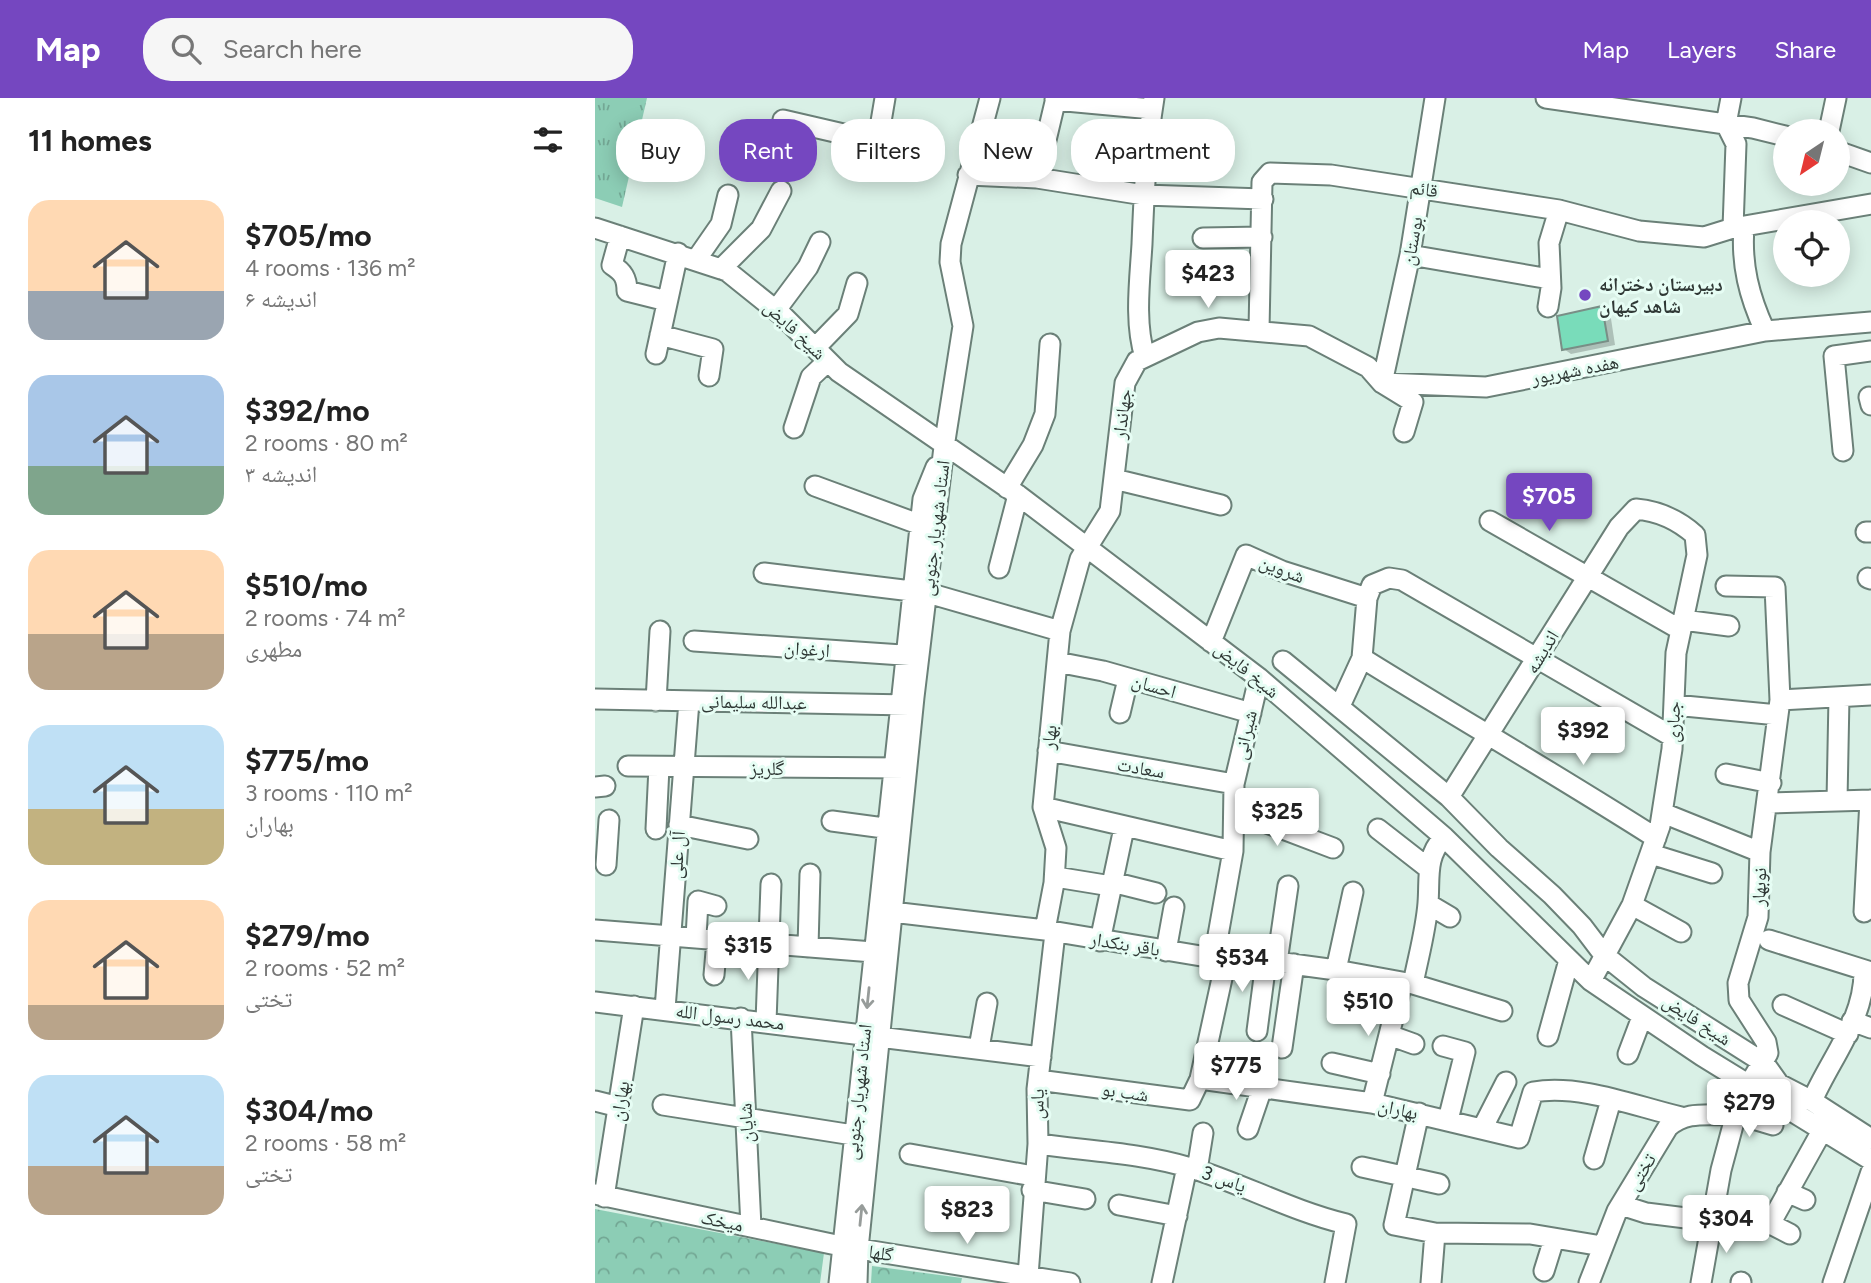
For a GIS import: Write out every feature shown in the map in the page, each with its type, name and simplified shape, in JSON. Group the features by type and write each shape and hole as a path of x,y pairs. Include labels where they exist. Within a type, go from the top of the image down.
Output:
{"street":[{"path":"882,119 885,98"},
{"name":"استاد شهریار جنوبی","path":"984,119 990,98"},
{"name":"بوستان","path":"1382,383 1410,255 1435,98"},
{"path":"1546,98 1726,124 1773,134"},
{"path":"1731,98 1726,124 1736,145 1742,253 1749,296 1765,331"},
{"path":"1832,119 1836,98"},
{"path":"1050,119 1055,99 1153,104 1145,152 1140,285 1145,357"},
{"path":"1850,156 1871,163"},
{"name":"قائم","path":"1259,330 1262,183 1270,173 1285,172 1421,189 1559,210 1652,232 1704,237 1739,227 1871,204"},
{"path":"1057,181 1144,195 1263,199"},
{"name":"استاد شهریار جنوبی","path":"839,1283 849,1248 872,1034 873,952 894,829 928,527 964,327 950,262 951,244 966,182"},
{"path":"721,269 761,229 781,191"},
{"path":"709,376 713,349 658,345 667,301 687,256 721,224 729,195"},
{"path":"1548,307 1549,243 1559,210"},
{"name":"شیخ فایض","path":"595,228 721,269 776,310 839,372 1090,548 1259,678 1444,837 1591,981 1642,1017 1871,1160"},
{"path":"620,236 612,265 621,271 627,281 627,291 667,301"},
{"path":"1203,238 1262,237"},
{"path":"776,310 808,267 820,242"},
{"path":"1410,255 1550,279"},
{"path":"794,428 811,377 822,354 848,314 857,283"},
{"name":"هفده شهریور","path":"1382,383 1486,387 1765,331 1871,322"},
{"name":"جهاندار","path":"1090,548 1110,512 1125,383 1137,361 1198,332 1219,328 1259,330 1309,336 1321,341 1367,367 1382,383 1413,402 1404,432"},
{"path":"999,568 1012,492 1045,414 1051,344"},
{"path":"1843,451 1834,356 1871,351"},
{"path":"1114,479 1221,505"},
{"path":"815,486 928,527"},
{"name":"جباری","path":"1591,981 1632,905 1663,813 1673,737 1676,653 1685,598 1697,555 1695,535 1672,518 1654,511 1636,509"},
{"name":"اندیشه","path":"1449,797 1619,527 1636,509"},
{"path":"1490,521 1587,579 1682,625 1729,626"},
{"name":"بهار","path":"1050,932 1056,848 1043,807 1057,662 1061,631 1080,559 1090,548"},
{"name":"شروین","path":"1212,642 1246,555 1282,571 1367,597"},
{"path":"764,573 920,591 1061,631"},
{"path":"1340,706 1362,658 1367,597 1371,584 1389,578 1402,580 1673,737"},
{"name":"نوبهار","path":"1725,586 1775,587 1779,708 1770,793 1760,852 1758,917 1738,983 1739,1000 1745,1014 1766,1042 1768,1053 1765,1063"},
{"path":"656,701 660,631"},
{"name":"ارغوان","path":"694,641 912,656"},
{"path":"1362,658 1488,737 1548,768 1653,846 1712,873"},
{"name":"شیخ فایض","path":"1283,661 1449,797 1499,848 1552,895 1582,926 1604,955 1644,987 1765,1063 1779,1084 1869,1132"},
{"name":"احسان","path":"1057,662 1251,713"},
{"name":"شیرانی","path":"1220,959 1233,851 1234,785 1259,678"},
{"path":"1121,713 1128,679"},
{"path":"1674,705 1779,708 1839,697 1871,695"},
{"path":"1837,801 1839,697"},
{"name":"عبدالله سلیمانی","path":"595,699 906,705"},
{"name":"آل علی","path":"665,1009 689,701"},
{"name":"سعادت","path":"1048,751 1234,785"},
{"name":"گلریز","path":"628,765 684,768 900,768"},
{"path":"656,829 659,767"},
{"path":"1726,774 1770,793 1837,801 1870,800 1864,912"},
{"path":"1043,807 1124,828 1233,851"},
{"path":"1235,811 1333,848"},
{"path":"1663,813 1760,852"},
{"path":"606,865 608,820"},
{"path":"832,821 894,829"},
{"path":"679,825 748,839"},
{"path":"1100,941 1124,828"},
{"name":"استاد شهریار جنوبی","path":"857,1283 849,1248 853,1135 892,912 894,829"},
{"path":"1378,829 1428,868"},
{"path":"1372,1104 1389,1035 1408,983 1428,868 1434,847 1444,837"},
{"path":"808,947 810,874"},
{"path":"1062,878 1156,893"},
{"path":"767,1022 761,983 769,944 771,884"},
{"path":"1282,1048 1279,963 1288,886"},
{"path":"1336,970 1353,892"},
{"path":"696,938 698,901 716,906"},
{"path":"1632,905 1681,932"},
{"path":"1166,951 1174,907"},
{"name":"باقر بنکدار","path":"892,912 1050,932 1220,959 1336,970 1408,983 1502,1011"},
{"path":"1421,913 1450,918"},
{"path":"595,930 873,952"},
{"name":"یاس","path":"1028,1276 1038,1144 1038,1080 1050,932"},
{"path":"714,975 717,940"},
{"path":"1769,940 1868,971 1843,1048 1826,1068 1812,1101"},
{"path":"1199,1079 1220,959"},
{"path":"1548,1036 1569,960"},
{"path":"1257,1031 1279,963"},
{"name":"محمد رسول الله","path":"595,1002 872,1034 1041,1057"},
{"path":"979,1048 987,1003"},
{"path":"1783,1005 1850,1027 1871,1028"},
{"name":"بهاران","path":"599,1195 619,1107 634,1006"},
{"path":"1628,1054 1642,1017"},
{"name":"شایان","path":"741,1018 751,1227"},
{"path":"1389,1035 1414,1044"},
{"path":"1443,1046 1465,1052 1448,1119"},
{"path":"1332,1062 1380,1074"},
{"path":"1701,1283 1710,1221 1736,1114 1750,1083 1765,1063"},
{"name":"شب بو","path":"1038,1080 1190,1100 1199,1079"},
{"name":"بهاران","path":"1199,1079 1372,1104 1483,1127 1519,1138 1533,1091 1572,1091 1681,1117"},
{"path":"1483,1127 1506,1082"},
{"path":"1248,1129 1262,1088"},
{"path":"1594,1159 1611,1100"},
{"path":"595,1101 619,1107"},
{"path":"663,1105 853,1135"},
{"path":"1419,1113 1394,1225 1435,1233 1520,1234 1602,1246"},
{"path":"1681,1117 1736,1114 1773,1125"},
{"name":"تختی","path":"1589,1283 1614,1206 1668,1127 1681,1117"},
{"path":"1770,1224 1796,1196 1823,1129"},
{"path":"1162,1283 1177,1216 1203,1133"},
{"name":"یاس 3","path":"1038,1144 1192,1168 1242,1184 1311,1216 1346,1224 1335,1283"},
{"path":"911,1154 1033,1183 1085,1199"},
{"path":"1362,1167 1439,1184"},
{"path":"1833,1283 1871,1172"},
{"name":"میخک","path":"599,1195 849,1248"},
{"path":"1119,1205 1177,1216"},
{"path":"1614,1206 1710,1221"},
{"path":"1751,1214 1790,1234"},
{"path":"1431,1283 1435,1233"},
{"path":"1544,1270 1554,1239"},
{"name":"گلها","path":"849,1248 1070,1283"}],"green space":[{"path":"595,98 647,98 642,119 616,119 616,182 628,182 622,207 595,198"},
{"path":"595,1209 824,1253 820,1283 595,1283"},
{"path":"872,1266 962,1278 961,1283 871,1283"}],"building":[{"path":"1602,306 1608,341 1562,350 1557,316"}],"place":[{"name":"دبیرستان دخترانه شاهد کیهان","path":"1585,295"}]}
